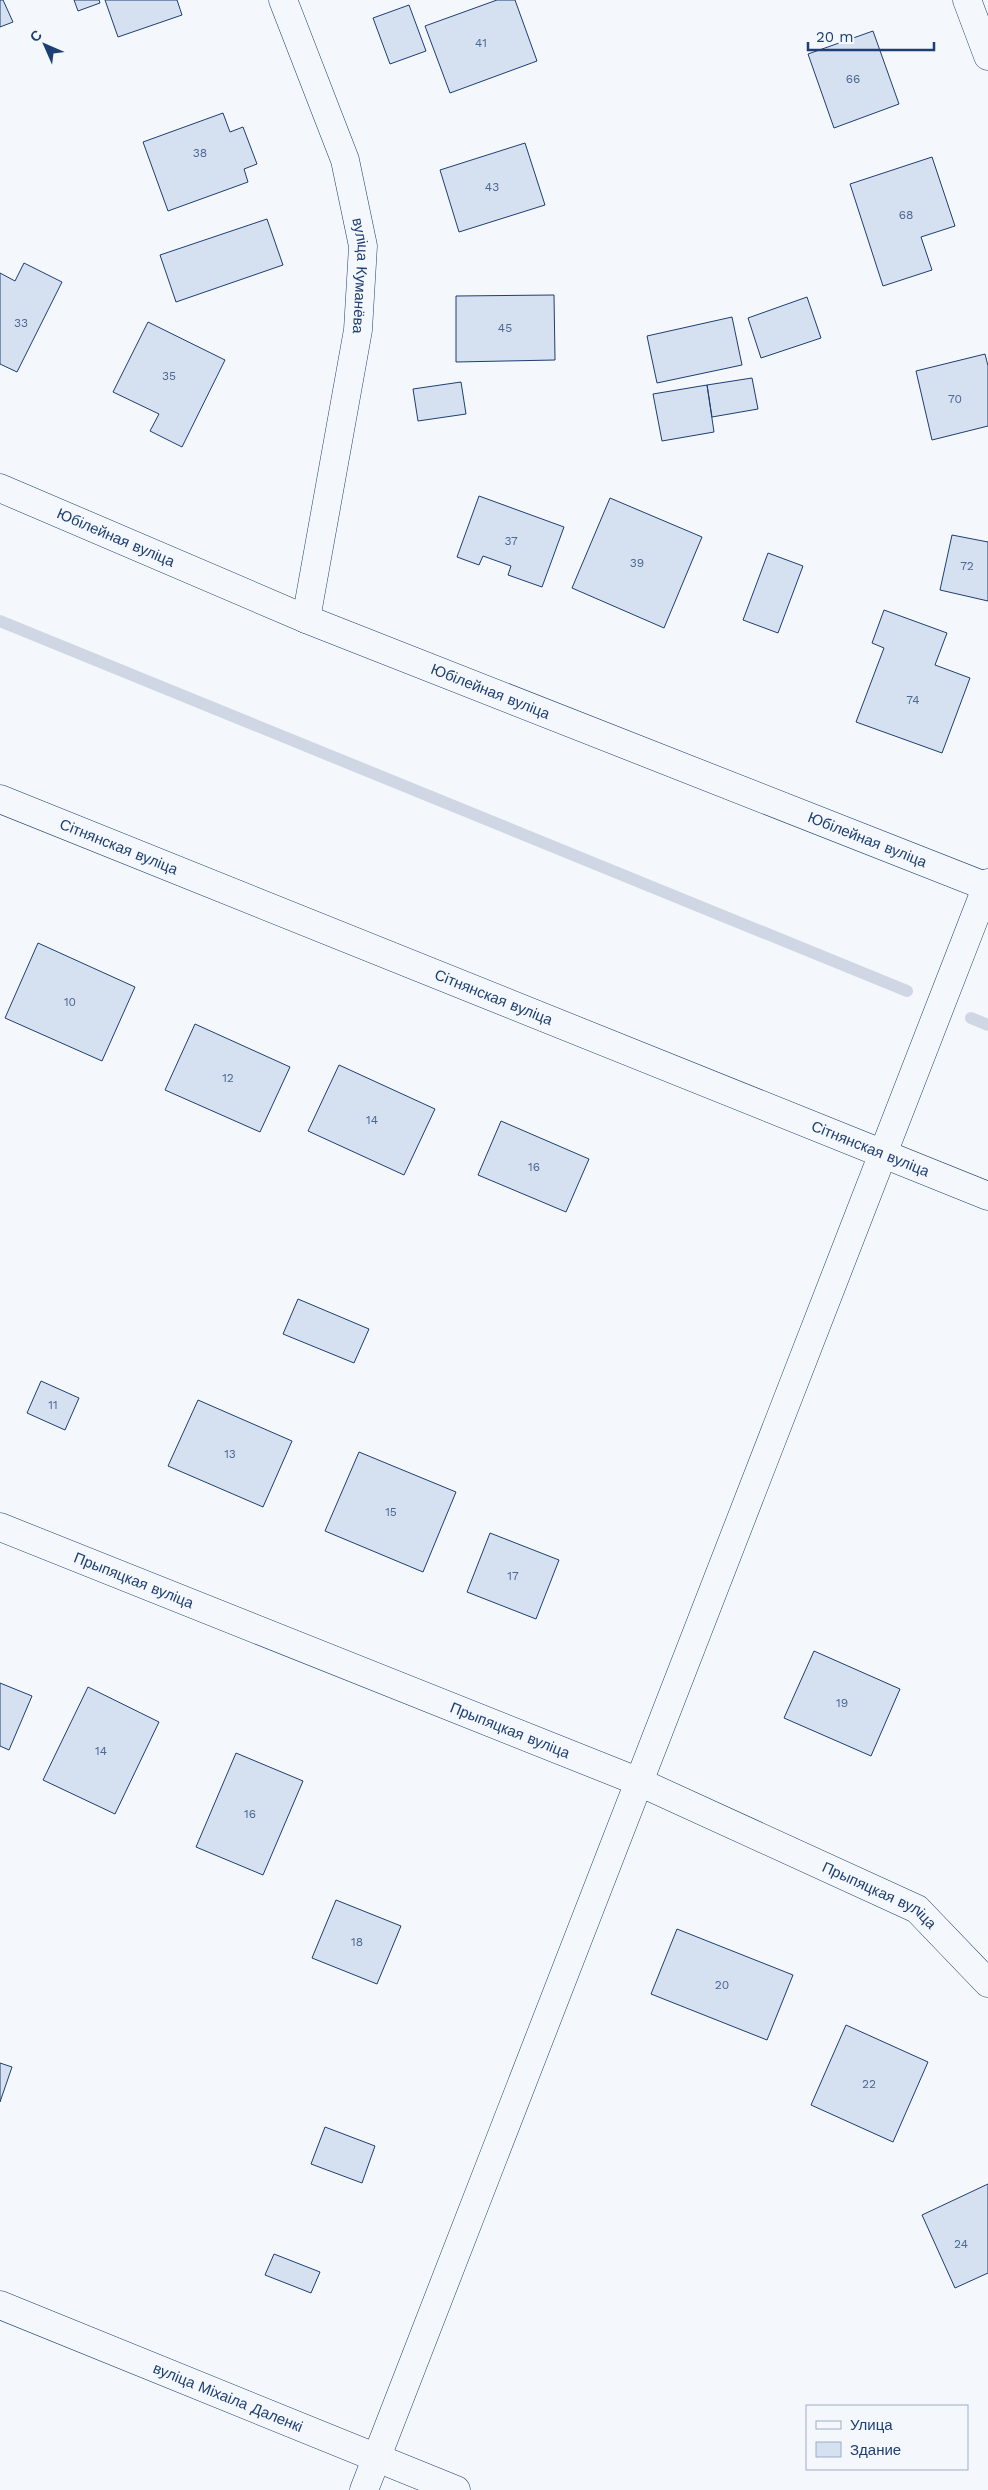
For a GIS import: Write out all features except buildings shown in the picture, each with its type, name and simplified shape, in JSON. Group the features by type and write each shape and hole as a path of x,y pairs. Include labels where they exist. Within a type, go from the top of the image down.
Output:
{"street":[{"name":"вуліца Куманёва","path":"283,0 345,160 363,246 358,330 306,618"},
{"path":"967,0 988,56"},
{"name":"Юбілейная вуліца","path":"0,488 306,618 987,885"},
{"name":"Сітнянская вуліца","path":"0,799 988,1196"},
{"path":"364,2490 637,1781 987,885"},
{"name":"Прыпяцкая вуліца","path":"0,1528 637,1781 917,1909 988,1984"},
{"name":"вуліца Міхаіла Даленкі","path":"0,2305 456,2490"}],"waterway":[{"path":"0,621 907,991"},
{"path":"971,1018 988,1025"}]}
